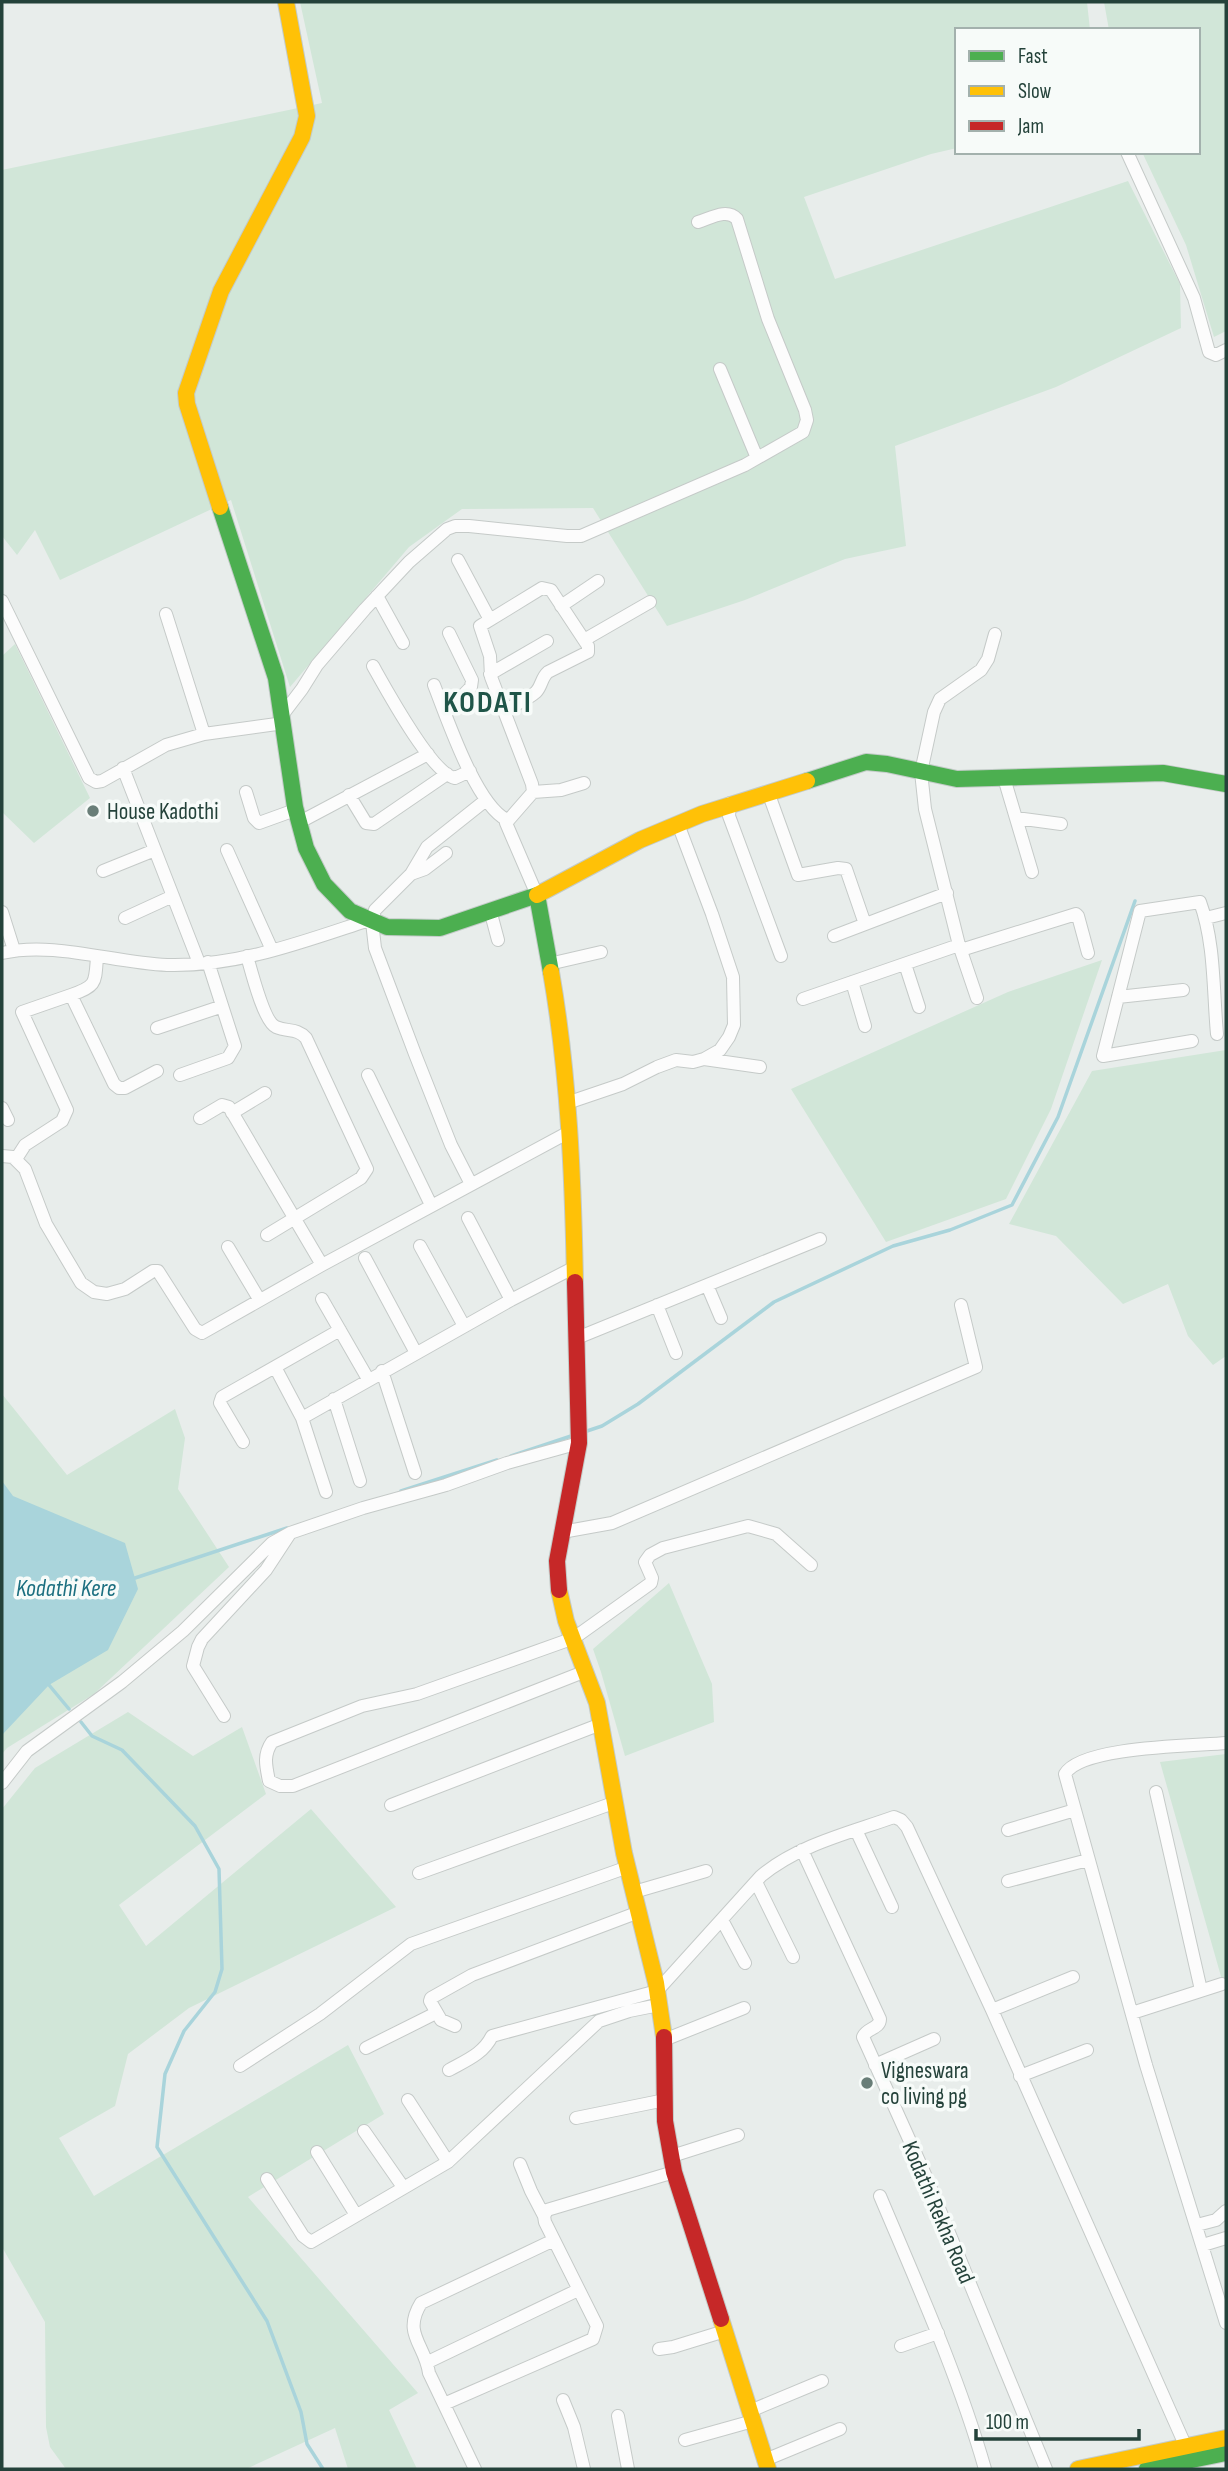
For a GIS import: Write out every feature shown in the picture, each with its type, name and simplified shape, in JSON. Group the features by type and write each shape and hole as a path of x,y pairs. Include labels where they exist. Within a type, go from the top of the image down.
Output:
{"street":[{"path":"286,2 307,116 306,125 221,291 186,393 187,404 276,678 303,842 325,886 345,908 389,928 438,929 537,895 640,840 730,803 866,762 957,779 1163,773 1226,784"},
{"path":"1128,154 1194,298 1209,352 1216,355 1226,350"},
{"path":"2,601 89,778 96,782 103,781 166,745 204,734 284,718 317,665 377,596 409,562 455,526 575,537 757,458 803,432 807,420 805,410 768,319 737,219 727,213 698,222"},
{"path":"720,369 757,458"},
{"path":"458,559 489,618"},
{"path":"561,606 598,581"},
{"path":"504,711 534,694 548,672 588,652 584,640 551,590 542,588 489,618 480,626 490,656 491,674 504,711 533,792"},
{"path":"377,596 403,643"},
{"path":"584,640 650,602"},
{"path":"166,614 204,734"},
{"path":"445,714 471,687 472,680 449,634"},
{"path":"976,998 960,947 925,809 921,772 934,712 940,699 981,670 988,659 995,634"},
{"path":"491,674 547,641"},
{"path":"373,667 397,710 428,754 447,774 455,778 470,771"},
{"path":"434,685 470,771 495,812 507,820"},
{"path":"246,792 254,818 259,823 297,816 349,795 428,754"},
{"path":"124,768 235,1046 228,1058 180,1075"},
{"path":"349,795 366,823 374,824 447,774"},
{"path":"1004,778 1032,872"},
{"path":"584,783 561,790 533,792 506,823 537,895 561,1030 569,1132 578,1338 579,1443 557,1561 557,1581 566,1621 597,1703 628,1867 658,1998 664,2040 665,2122 673,2164 766,2464 840,2429"},
{"path":"768,792 798,875 846,869 865,924"},
{"path":"2,912 8,951 26,948 168,965 247,956 369,921 376,910 411,874 427,847 486,800"},
{"path":"730,803 729,816 781,956"},
{"path":"1016,818 1061,824"},
{"path":"567,1103 623,1084 676,1060 693,1062 704,1059 720,1050 729,1037 733,1025 734,986 712,914 678,824"},
{"path":"103,871 155,850"},
{"path":"227,850 272,950"},
{"path":"411,874 425,869 446,853"},
{"path":"834,936 947,893"},
{"path":"125,918 173,896"},
{"path":"1192,1041 1103,1056 1140,911 1200,902 1206,918 1217,1034"},
{"path":"490,910 498,940"},
{"path":"1206,918 1226,913"},
{"path":"803,999 905,964 1076,914 1088,953"},
{"path":"369,921 375,948 415,1054 471,1184"},
{"path":"549,964 601,952"},
{"path":"247,956 268,1019 276,1027 297,1031 306,1038 367,1169 361,1178 267,1235"},
{"path":"16,1159 25,1145 62,1121 67,1110 22,1012 91,988 95,983 97,957"},
{"path":"905,964 919,1007"},
{"path":"852,982 865,1026"},
{"path":"1118,997 1183,990"},
{"path":"71,995 114,1084 119,1088 125,1087 157,1071"},
{"path":"157,1028 220,1007"},
{"path":"704,1059 760,1067"},
{"path":"368,1075 431,1206"},
{"path":"232,1113 265,1093"},
{"path":"200,1118 222,1105 229,1107 322,1265"},
{"path":"2,1108 8,1120"},
{"path":"2,1156 16,1159 25,1169 47,1224 81,1283 94,1292 107,1294 125,1289 153,1271 158,1271 195,1329 202,1333 569,1132"},
{"path":"468,1218 511,1300"},
{"path":"578,1338 820,1239"},
{"path":"420,1246 464,1326"},
{"path":"228,1247 260,1299"},
{"path":"365,1258 416,1353"},
{"path":"302,1418 382,1371 575,1267"},
{"path":"707,1285 721,1318"},
{"path":"322,1299 368,1379"},
{"path":"657,1305 676,1353"},
{"path":"562,1532 612,1523 976,1367 961,1305"},
{"path":"243,1442 220,1400 340,1330"},
{"path":"275,1367 302,1418 326,1492"},
{"path":"382,1371 415,1473"},
{"path":"334,1399 360,1481"},
{"path":"2,1783 27,1751 122,1682 183,1631 272,1543 290,1533 363,1508 579,1443"},
{"path":"586,1671 293,1786 280,1786 269,1781 266,1752 272,1742 362,1706 417,1694 574,1638 651,1583 652,1578 645,1562 650,1555 663,1548 748,1526 776,1534 811,1565"},
{"path":"224,1716 193,1666 198,1647 266,1570 290,1533"},
{"path":"391,1805 601,1724"},
{"path":"1226,1742 1151,1747 1085,1760 1074,1764 1066,1774 1132,2013 1226,2323"},
{"path":"1156,1793 1201,1990"},
{"path":"419,1873 616,1802"},
{"path":"1008,1830 1075,1810"},
{"path":"267,2179 307,2241 312,2242 448,2162 599,2021 658,1998 756,1881 775,1865 802,1850 894,1817 907,1827 992,2010 1186,2447"},
{"path":"856,1830 892,1907"},
{"name":"Kodathi Rekha Road","path":"802,1850 880,2019 877,2026 865,2032 863,2037 927,2179 1046,2469"},
{"path":"1008,1881 1088,1860"},
{"path":"240,2066 320,2014 411,1944 628,1867"},
{"path":"634,1892 706,1871"},
{"path":"756,1881 793,1956"},
{"path":"455,2026 441,2020 430,2001 431,1998 472,1976 639,1912"},
{"path":"722,1920 745,1963"},
{"path":"992,2010 1073,1977"},
{"path":"1132,2013 1222,1984"},
{"path":"449,2070 487,2047 492,2036 658,1998"},
{"path":"664,2040 744,2008"},
{"path":"366,2048 436,2013"},
{"path":"875,2065 934,2039"},
{"path":"1020,2076 1087,2050"},
{"path":"408,2100 448,2162"},
{"path":"576,2118 665,2100"},
{"path":"364,2131 404,2188"},
{"path":"544,2216 547,2210 673,2164 738,2135"},
{"path":"317,2152 356,2215"},
{"path":"444,2404 593,2339 597,2326 520,2164"},
{"path":"880,2196 938,2333 971,2420 985,2469"},
{"path":"1196,2225 1216,2220 1226,2211"},
{"path":"1203,2245 1226,2238"},
{"path":"475,2469 429,2373 428,2362 415,2337 412,2325 416,2312 421,2303 554,2240"},
{"path":"428,2362 578,2290"},
{"path":"659,2349 724,2331"},
{"path":"901,2346 938,2333"},
{"path":"685,2440 751,2416 822,2381"},
{"path":"563,2400 574,2427 584,2469"},
{"path":"618,2416 628,2469"},
{"path":"1078,2469 1226,2438"},
{"path":"1147,2469 1226,2453"}],"green space":[{"path":"300,2 1087,2 1090,28 955,28 955,148 804,197 835,279 1128,181 1180,284 1181,328 1056,387 895,446 906,546 845,559 745,600 667,626 593,508 462,509 409,547 290,687 231,500 60,580 35,530 17,555 2,536 2,170 322,103"},
{"path":"1104,2 1226,2 1226,331 1214,337 1186,245 1143,154 1200,154 1200,28 1109,28"},
{"path":"15,644 90,798 34,843 2,812 2,656"},
{"path":"1102,960 1051,1109 1006,1199 886,1242 791,1089 1008,992"},
{"path":"1226,1050 1226,1356 1213,1365 1188,1336 1168,1284 1123,1304 1056,1236 1009,1224 1092,1071"},
{"path":"2,1394 67,1475 175,1409 185,1438 178,1489 229,1567 94,1694 7,1748 2,1754"},
{"path":"669,1583 712,1684 714,1722 625,1756 593,1649"},
{"path":"128,1712 193,1756 242,1727 266,1794 119,1905 146,1946 311,1809 396,1907 189,2008 128,2054 115,2106 59,2138 94,2196 348,2045 384,2114 248,2197 418,2393 389,2410 417,2469 348,2469 335,2428 246,2469 66,2469 50,2447 46,2427 45,2322 2,2247 2,1809 35,1768"},
{"path":"1226,1754 1226,1994 1160,1762"}],"water":[{"name":"Kodathi Kere","path":"2,1481 13,1496 125,1543 138,1589 108,1650 49,1685 2,1735"}],"waterway":[{"path":"584,1432 602,1426 638,1404 774,1302 893,1246 950,1230 1012,1205 1058,1117 1135,901"},
{"path":"511,1456 574,1435"},
{"path":"401,1491 497,1460"},
{"path":"132,1579 287,1528"},
{"path":"49,1685 69,1709"},
{"path":"81,1722 92,1736 122,1750 195,1826 219,1869 222,1969 215,1992 184,2031 165,2074 157,2147 267,2321 301,2412 307,2444 323,2469"}],"traffic: fast":[{"path":"220,507 276,678 295,807 306,848 324,884 350,911 387,927 440,928 537,895 551,972"},
{"path":"807,781 866,762 957,779 1163,773 1226,784"},
{"path":"1147,2469 1226,2453"}],"traffic: slow":[{"path":"220,507 187,404 186,393 221,291 302,137 307,116 286,2"},
{"path":"537,895 640,840 702,814 807,781"},
{"path":"551,972 569,1127 575,1282"},
{"path":"559,1590 566,1621 597,1703 624,1853 656,1983 664,2037"},
{"path":"721,2319 768,2469"},
{"path":"1078,2469 1226,2438"}],"traffic: jam":[{"path":"559,1590 557,1561 579,1443 575,1282"},
{"path":"664,2037 665,2121 674,2172 721,2319"}],"place":[{"name":"House Kadothi","path":"93,811"},
{"name":"Vigneswara co living pg","path":"867,2083"}],"district":[{"name":"KODATI","path":"488,702"}]}
